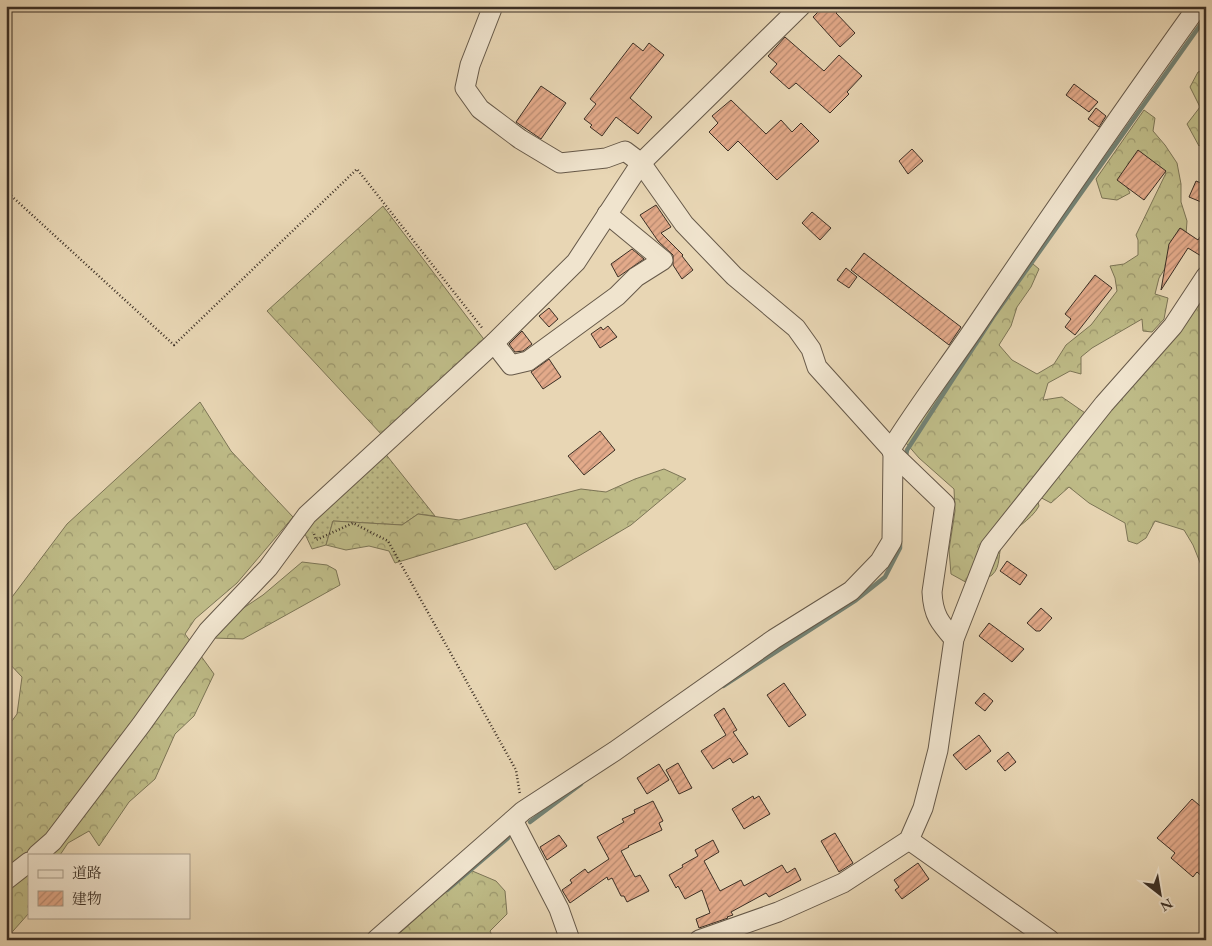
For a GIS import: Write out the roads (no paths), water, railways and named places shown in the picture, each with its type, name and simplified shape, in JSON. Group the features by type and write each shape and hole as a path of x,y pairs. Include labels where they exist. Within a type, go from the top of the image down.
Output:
{"street":[{"path":"494,6 470,65 465,88 480,109 520,139 560,163 606,158 625,151 640,164 690,230 734,276 796,328 811,349 817,368 892,451 945,504 932,592 933,606 937,619 954,639"},
{"path":"38,854 53,842 208,630 268,568 307,515 494,343 576,262 640,164 801,6"},
{"path":"376,940 518,816 615,751 774,639 850,591 880,561 892,541 892,451 913,414 964,344 1096,150 1198,6"},
{"path":"494,343 511,365 528,361 617,296 636,277 663,260 608,214"},
{"path":"699,940 778,912 843,883 909,840 923,808 938,750 954,639 990,547 1104,404 1173,326 1206,276"},
{"path":"518,816 559,909 570,940"},
{"path":"909,840 1050,940"},
{"path":"6,880 28,863"}],"waterway":[{"path":"906,456 907,450 993,317 1206,17"},
{"path":"723,686 856,600 885,577 900,548 900,541"},
{"path":"530,822 581,784"},
{"path":"447,890 508,838"}]}
